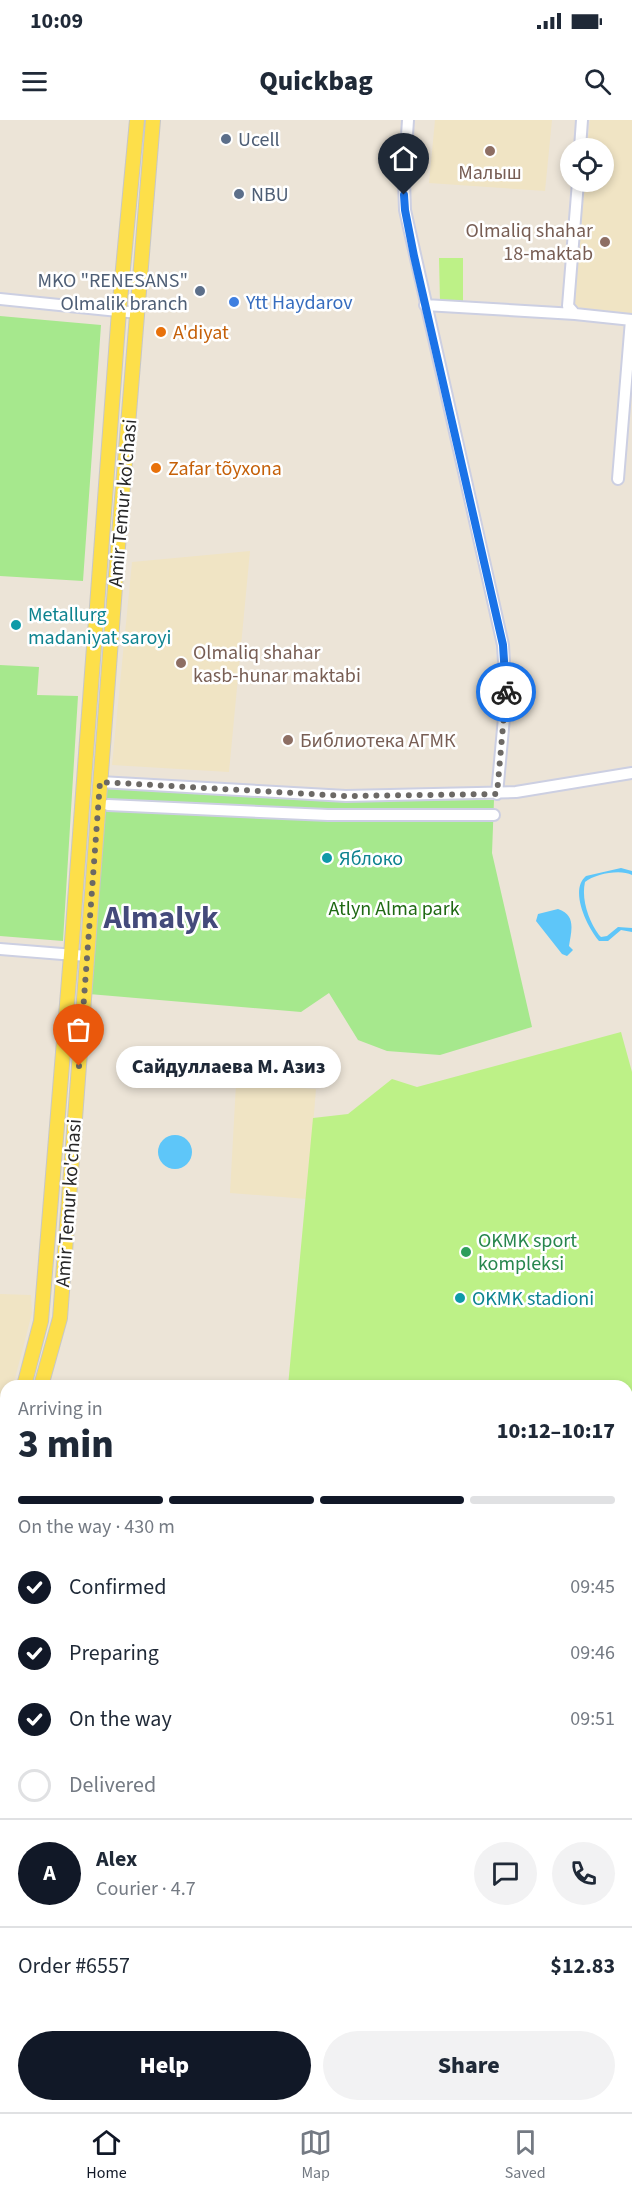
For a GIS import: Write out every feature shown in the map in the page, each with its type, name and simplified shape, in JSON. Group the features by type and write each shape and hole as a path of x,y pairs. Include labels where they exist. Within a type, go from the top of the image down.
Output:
{"main road":[{"name":"Amir Temur ko'chasi","path":"26,1380 41,1321 72,955 119,311 137,120"},
{"name":"Amir Temur ko'chasi","path":"43,1380 60,1318 118,547 153,120"},
{"path":"102,550 118,547"},
{"path":"91,698 107,700"}],"street":[{"path":"408,120 404,181 405,210 503,645 506,696 497,794"},
{"path":"581,138 582,120"},
{"path":"575,314 568,306 577,192"},
{"path":"0,299 138,313"},
{"path":"425,305 575,314 631,320 628,403 618,479"},
{"path":"100,782 346,796 497,794 632,773"},
{"path":"108,805 328,815 494,815"},
{"path":"0,949 87,956"}],"shaded area":[{"name":"Малыш","path":"435,120 552,120 545,191 429,183"},
{"name":"Olmaliq shahar 18-maktab","path":"590,120 632,120 632,314 578,310 572,303 583,192 614,192 614,138 588,138"},
{"name":"Olmaliq shahar kasb-hunar maktabi","path":"250,551 229,772 112,765 132,562"},
{"path":"236,1084 316,1089 307,1199 230,1193"},
{"path":"0,1294 31,1295 32,1313 15,1380 0,1380"}],"green space":[{"path":"439,258 463,258 463,302 440,302"},
{"path":"0,316 101,325 83,581 0,576"},
{"path":"0,665 39,667 37,695 78,696 63,941 0,936"},
{"name":"Atlyn Alma park","path":"104,788 330,801 494,800 492,853 532,1027 440,1055 387,1051 358,1040 329,993 301,1012 89,994"},
{"name":"OKMK sport kompleksi","path":"621,1032 632,1072 632,1380 289,1380 313,1118 348,1114 392,1079 417,1087"}],"water":[{"path":"621,868 632,871 632,875 621,872 608,873 585,882 584,896 587,910 601,937 607,936 618,927 632,928 632,932 621,930 608,941 599,941 582,909 579,899 581,882 586,876"},
{"path":"558,909 568,915 571,924 569,946 573,950 567,956 562,954 536,921 538,914"},
{"path":"175,1135 187,1140 192,1152 187,1164 175,1169 163,1164 158,1152 163,1140"}],"way so far":[{"path":"79,1066 100,782 346,796 497,794 506,692"}],"place":[{"name":"Ucell","path":"226,139"},
{"name":"Малыш","path":"490,151"},
{"name":"NBU","path":"239,194"},
{"name":"Olmaliq shahar 18-maktab","path":"605,242"},
{"name":"MKO \"RENESANS\" Olmalik branch","path":"200,291"},
{"name":"Ytt Haydarov","path":"234,302"},
{"name":"A'diyat","path":"161,332"},
{"name":"Zafar tõyxona","path":"156,468"},
{"name":"Metallurg madaniyat saroyi","path":"16,625"},
{"name":"Olmaliq shahar kasb-hunar maktabi","path":"181,663"},
{"name":"Библиотека АГМК","path":"288,740"},
{"name":"Яблоко","path":"327,858"},
{"name":"Сайдуллаева М. Азиз","path":"79,1066"},
{"name":"OKMK sport kompleksi","path":"466,1252"},
{"name":"OKMK stadioni","path":"460,1298"}],"district":[{"name":"Almalyk","path":"161,917"}],"route":[{"path":"404,195 414,256 503,645 506,692"}]}
